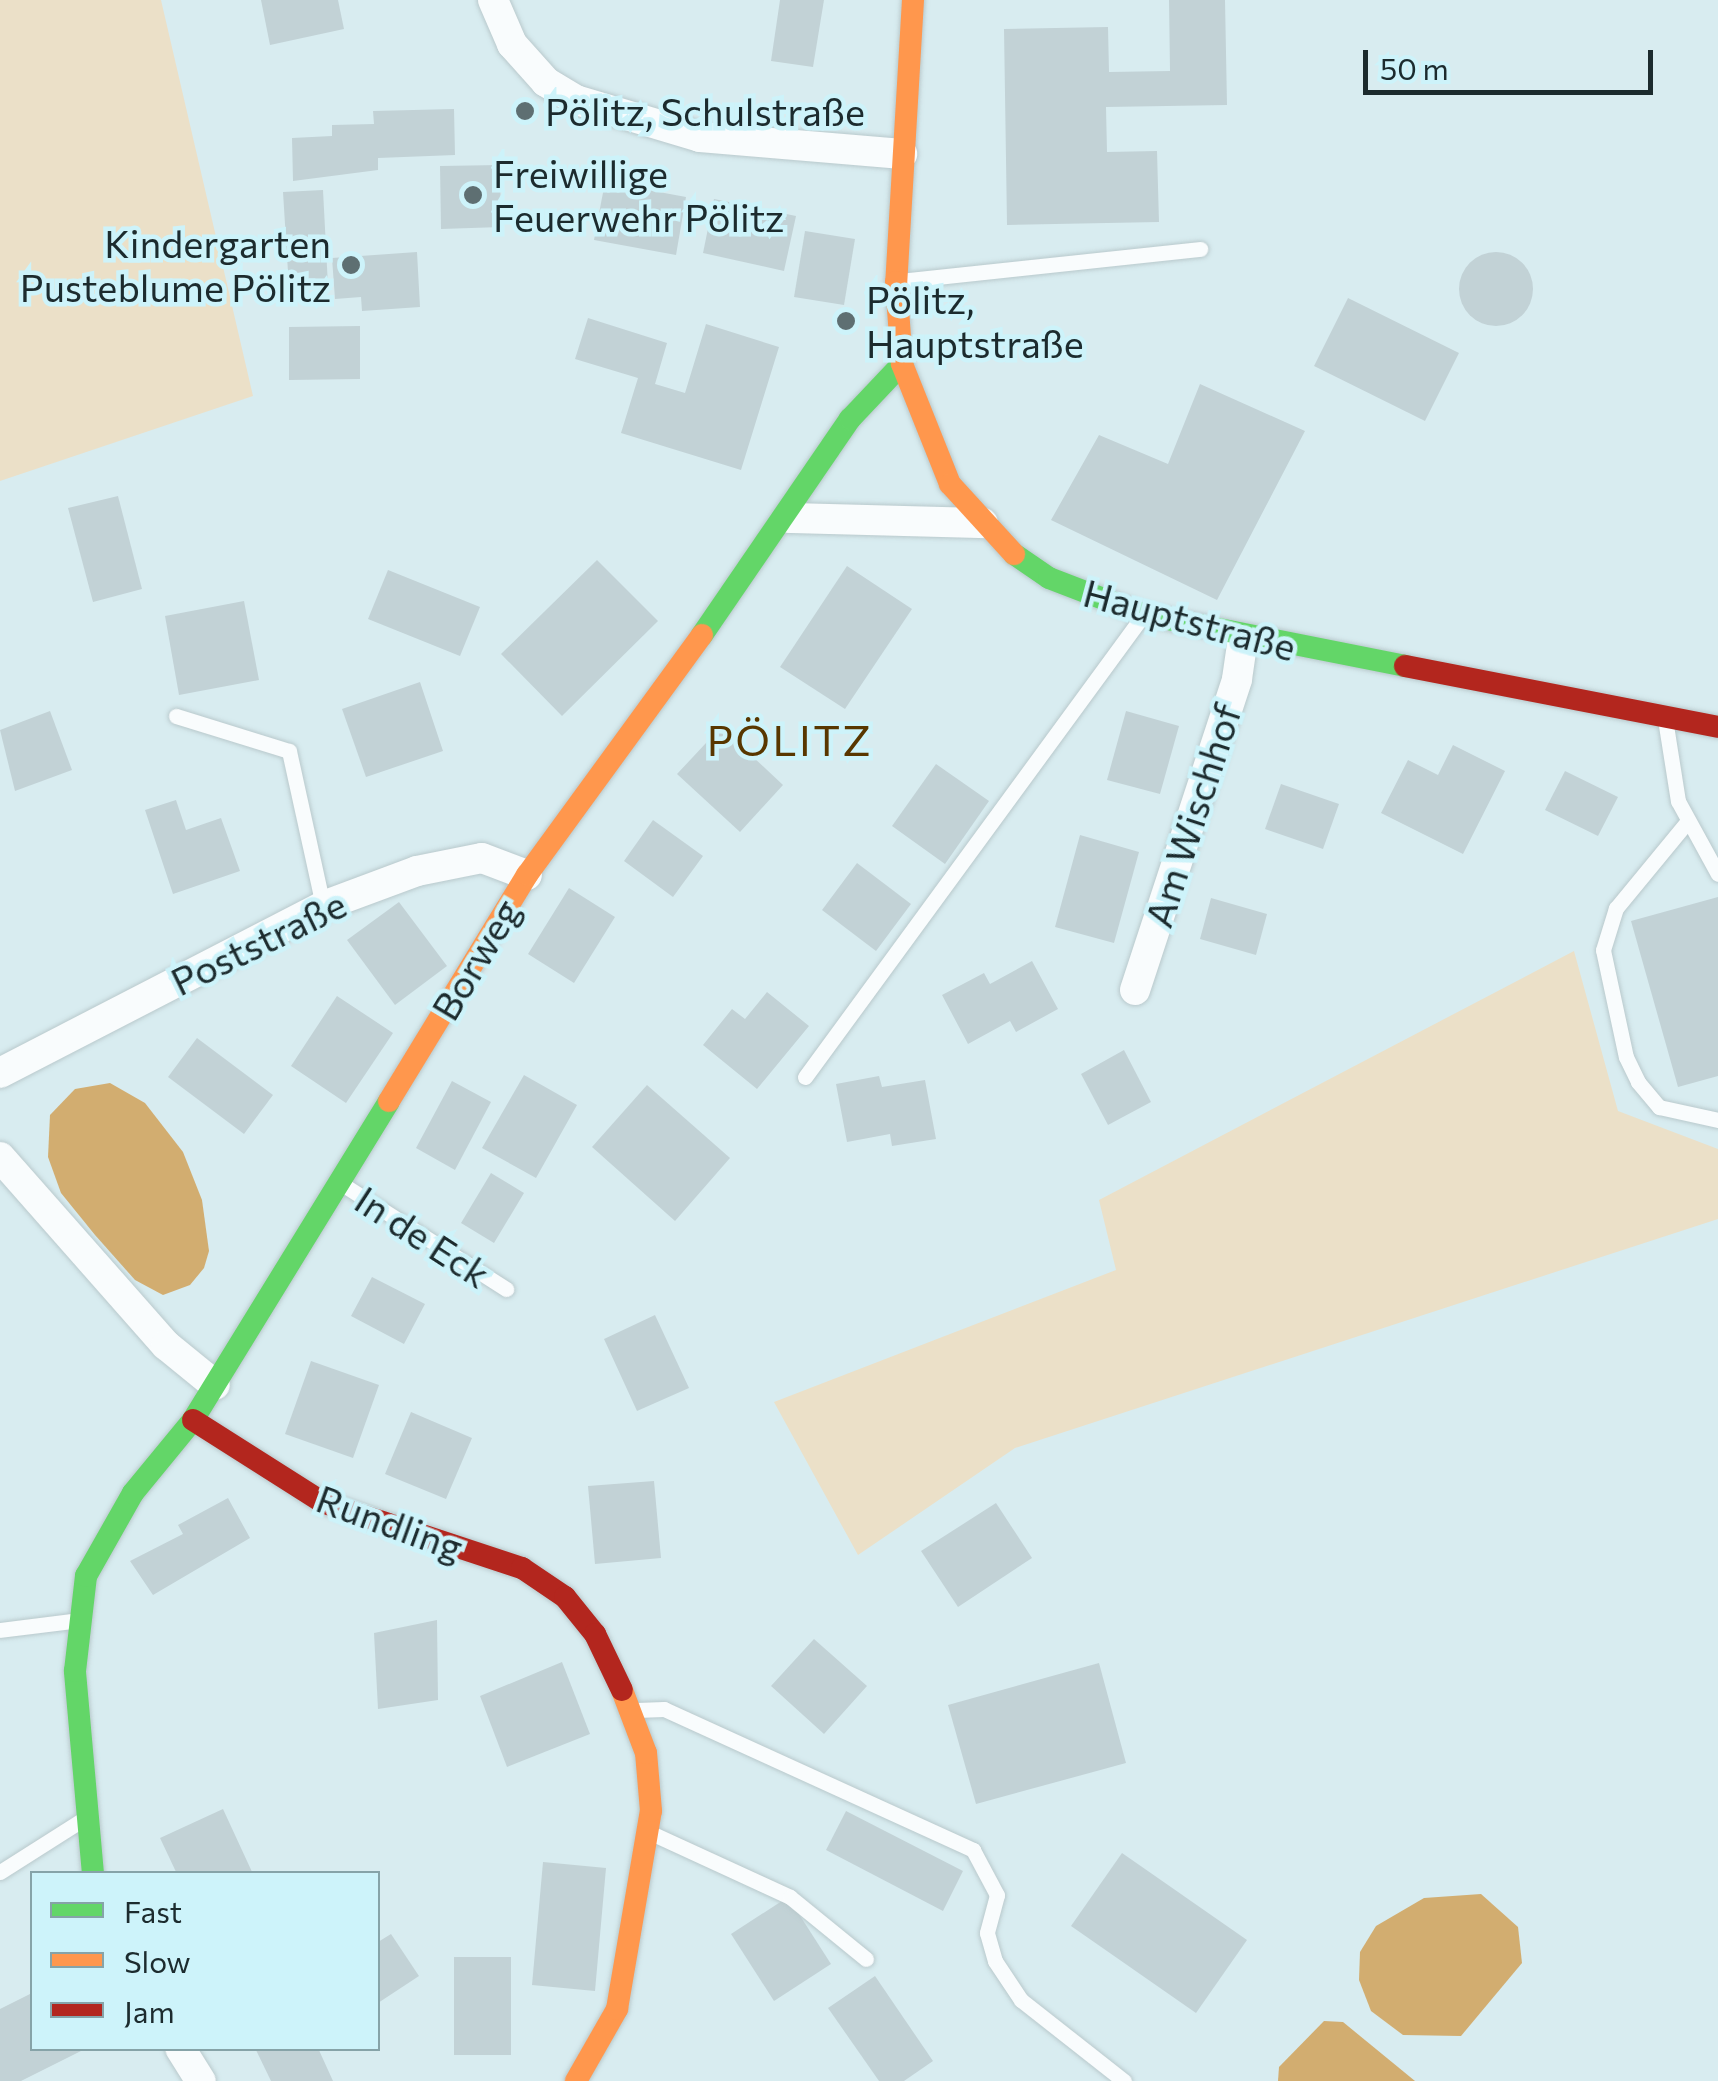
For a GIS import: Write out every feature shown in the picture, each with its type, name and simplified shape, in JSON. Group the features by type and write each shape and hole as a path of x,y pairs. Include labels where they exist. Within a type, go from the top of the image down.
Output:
{"street":[{"path":"493,0 512,44 546,82 576,100 700,137 902,154"},
{"name":"Hauptstraße","path":"913,0 896,282 902,364 950,484 1002,546 1049,578 1143,614 1242,638 1718,727"},
{"name":"Borweg","path":"194,1420 527,874 788,518 850,419 902,364"},
{"path":"788,518 983,523"},
{"name":"Am Wischhof","path":"1135,990 1236,679 1242,638"},
{"name":"Poststraße","path":"0,1073 324,906 417,871 482,858 527,874"},
{"path":"0,1157 166,1345 215,1385"},
{"path":"93,1871 85,1818 76,1620 86,1576 134,1493 194,1420"},
{"name":"Rundling","path":"194,1420 322,1502 522,1568 564,1597 595,1634 632,1711 646,1753 648,1831 617,2009 576,2081"},
{"path":"182,2051 200,2081"}],"lane":[{"path":"896,282 1200,249"},
{"path":"805,1077 1143,614"},
{"path":"176,716 289,751 324,906"},
{"path":"1664,719 1671,774 1687,822 1718,874"},
{"path":"1687,822 1616,908 1603,950 1626,1057 1638,1082 1659,1107 1718,1120"},
{"name":"In de Eck","path":"339,1182 506,1289"},
{"path":"0,1630 76,1620"},
{"path":"632,1711 664,1708 973,1850 997,1895 987,1933 995,1961 1020,2000 1124,2081"},
{"path":"0,1872 85,1818"},
{"path":"648,1831 790,1898 866,1959"}],"shaded area":[{"path":"0,0 161,0 253,396 0,481"},
{"path":"1574,951 1618,1111 1718,1149 1718,1219 1015,1448 858,1555 774,1402 1116,1270 1099,1200"},
{"path":"110,1083 145,1103 183,1152 202,1200 209,1251 204,1268 190,1285 163,1295 135,1280 95,1235 61,1193 48,1157 50,1115 75,1089"},
{"path":"1481,1894 1518,1927 1522,1963 1461,2036 1403,2035 1371,2011 1359,1980 1360,1952 1376,1926 1424,1898"},
{"path":"1324,2021 1343,2022 1415,2081 1278,2081 1279,2067"}],"building":[{"path":"261,0 338,0 344,29 270,45"},
{"path":"780,0 824,0 813,67 771,61"},
{"path":"1169,0 1225,0 1227,105 1106,107 1107,152 1157,151 1159,222 1007,225 1004,29 1108,27 1109,72 1170,71"},
{"path":"454,109 455,155 378,158 378,170 293,181 292,138 332,136 332,125 374,124 373,111"},
{"path":"500,165 501,227 441,229 440,166"},
{"path":"605,182 686,197 676,255 594,240"},
{"path":"323,190 328,286 289,288 283,192"},
{"path":"714,199 796,216 784,271 703,253"},
{"path":"805,231 855,239 844,305 794,297"},
{"path":"417,252 420,307 362,311 361,297 335,299 332,258"},
{"path":"1496,252 1522,263 1533,289 1522,315 1496,326 1470,315 1459,289 1470,263"},
{"path":"1348,298 1459,353 1425,421 1314,366"},
{"path":"588,318 667,343 655,384 685,393 706,324 779,347 741,470 621,433 638,378 575,359"},
{"path":"360,326 360,379 289,380 289,327"},
{"path":"1200,384 1305,431 1217,600 1051,520 1099,435 1168,464"},
{"path":"118,496 142,589 93,602 68,508"},
{"path":"597,560 658,621 562,716 501,654"},
{"path":"847,566 912,609 845,709 780,667"},
{"path":"388,570 480,607 460,656 368,619"},
{"path":"244,601 259,680 179,695 165,616"},
{"path":"420,682 443,751 366,777 342,709"},
{"path":"50,711 72,770 15,791 0,730"},
{"path":"1126,711 1179,726 1160,794 1107,780"},
{"path":"721,727 783,785 740,832 677,774"},
{"path":"1453,745 1505,771 1463,854 1381,813 1408,760 1438,775"},
{"path":"936,764 989,801 945,864 892,826"},
{"path":"1565,771 1618,797 1598,836 1545,810"},
{"path":"1281,784 1339,804 1323,849 1265,829"},
{"path":"176,800 186,830 221,818 240,871 173,894 145,810"},
{"path":"653,820 703,856 673,897 624,861"},
{"path":"1080,835 1139,852 1114,943 1055,927"},
{"path":"857,863 911,904 876,951 822,910"},
{"path":"569,888 615,917 574,983 528,954"},
{"path":"1718,897 1718,1076 1678,1087 1631,921"},
{"path":"1211,898 1267,914 1256,955 1200,939"},
{"path":"399,902 447,966 395,1005 347,940"},
{"path":"1032,961 1058,1009 1016,1032 1010,1021 968,1044 942,995 984,973 990,984"},
{"path":"767,992 809,1026 757,1089 703,1045 732,1009 745,1019"},
{"path":"337,996 393,1033 346,1103 291,1066"},
{"path":"197,1038 273,1095 244,1134 168,1077"},
{"path":"1124,1050 1151,1102 1108,1125 1081,1074"},
{"path":"524,1075 577,1105 536,1178 482,1148"},
{"path":"879,1076 882,1087 925,1080 936,1139 892,1146 890,1134 847,1142 836,1084"},
{"path":"452,1081 491,1102 455,1170 416,1148"},
{"path":"647,1085 730,1158 675,1221 592,1147"},
{"path":"491,1173 524,1193 494,1243 461,1223"},
{"path":"372,1277 425,1304 404,1344 351,1316"},
{"path":"655,1315 689,1388 637,1411 604,1339"},
{"path":"311,1361 379,1385 353,1458 285,1434"},
{"path":"411,1412 472,1438 446,1499 385,1474"},
{"path":"654,1481 661,1558 595,1564 588,1486"},
{"path":"228,1498 250,1538 153,1595 130,1561 183,1534 178,1525"},
{"path":"996,1503 1032,1558 958,1607 921,1551"},
{"path":"437,1620 438,1700 378,1709 374,1633"},
{"path":"814,1639 867,1686 824,1734 771,1686"},
{"path":"562,1662 590,1734 507,1767 480,1696"},
{"path":"1099,1663 1126,1763 976,1804 948,1705"},
{"path":"223,1809 252,1871 176,1871 160,1838"},
{"path":"846,1811 963,1871 943,1911 826,1850"},
{"path":"1122,1853 1247,1940 1196,2013 1071,1926"},
{"path":"543,1862 606,1868 595,1991 532,1985"},
{"path":"788,1897 831,1964 774,2001 731,1934"},
{"path":"391,1934 419,1976 380,2002 380,1941"},
{"path":"454,1957 511,1957 511,2055 454,2055"},
{"path":"875,1976 933,2061 904,2081 879,2081 828,2008"},
{"path":"30,1994 30,2051 81,2051 21,2081 0,2081 0,2009"},
{"path":"256,2051 319,2051 333,2081 271,2081"}],"traffic: fast":[{"path":"702,635 850,419 902,364"},
{"path":"1014,554 1049,578 1143,614 1405,666"},
{"path":"93,1871 75,1671 86,1576 133,1493 193,1420 389,1101"}],"traffic: slow":[{"path":"913,0 896,282 902,364 950,484 1014,554"},
{"path":"389,1101 527,875 702,635"},
{"path":"576,2081 617,2009 651,1811 646,1753 622,1690"}],"traffic: jam":[{"path":"1405,666 1718,727"},
{"path":"193,1420 322,1502 522,1568 565,1597 595,1634 622,1690"}],"place":[{"name":"Pölitz, Schulstraße","path":"525,111"},
{"name":"Freiwillige Feuerwehr Pölitz","path":"473,195"},
{"name":"Kindergarten Pusteblume Pölitz","path":"351,265"},
{"name":"Pölitz, Hauptstraße","path":"846,321"}],"district":[{"name":"PÖLITZ","path":"790,739"}]}
